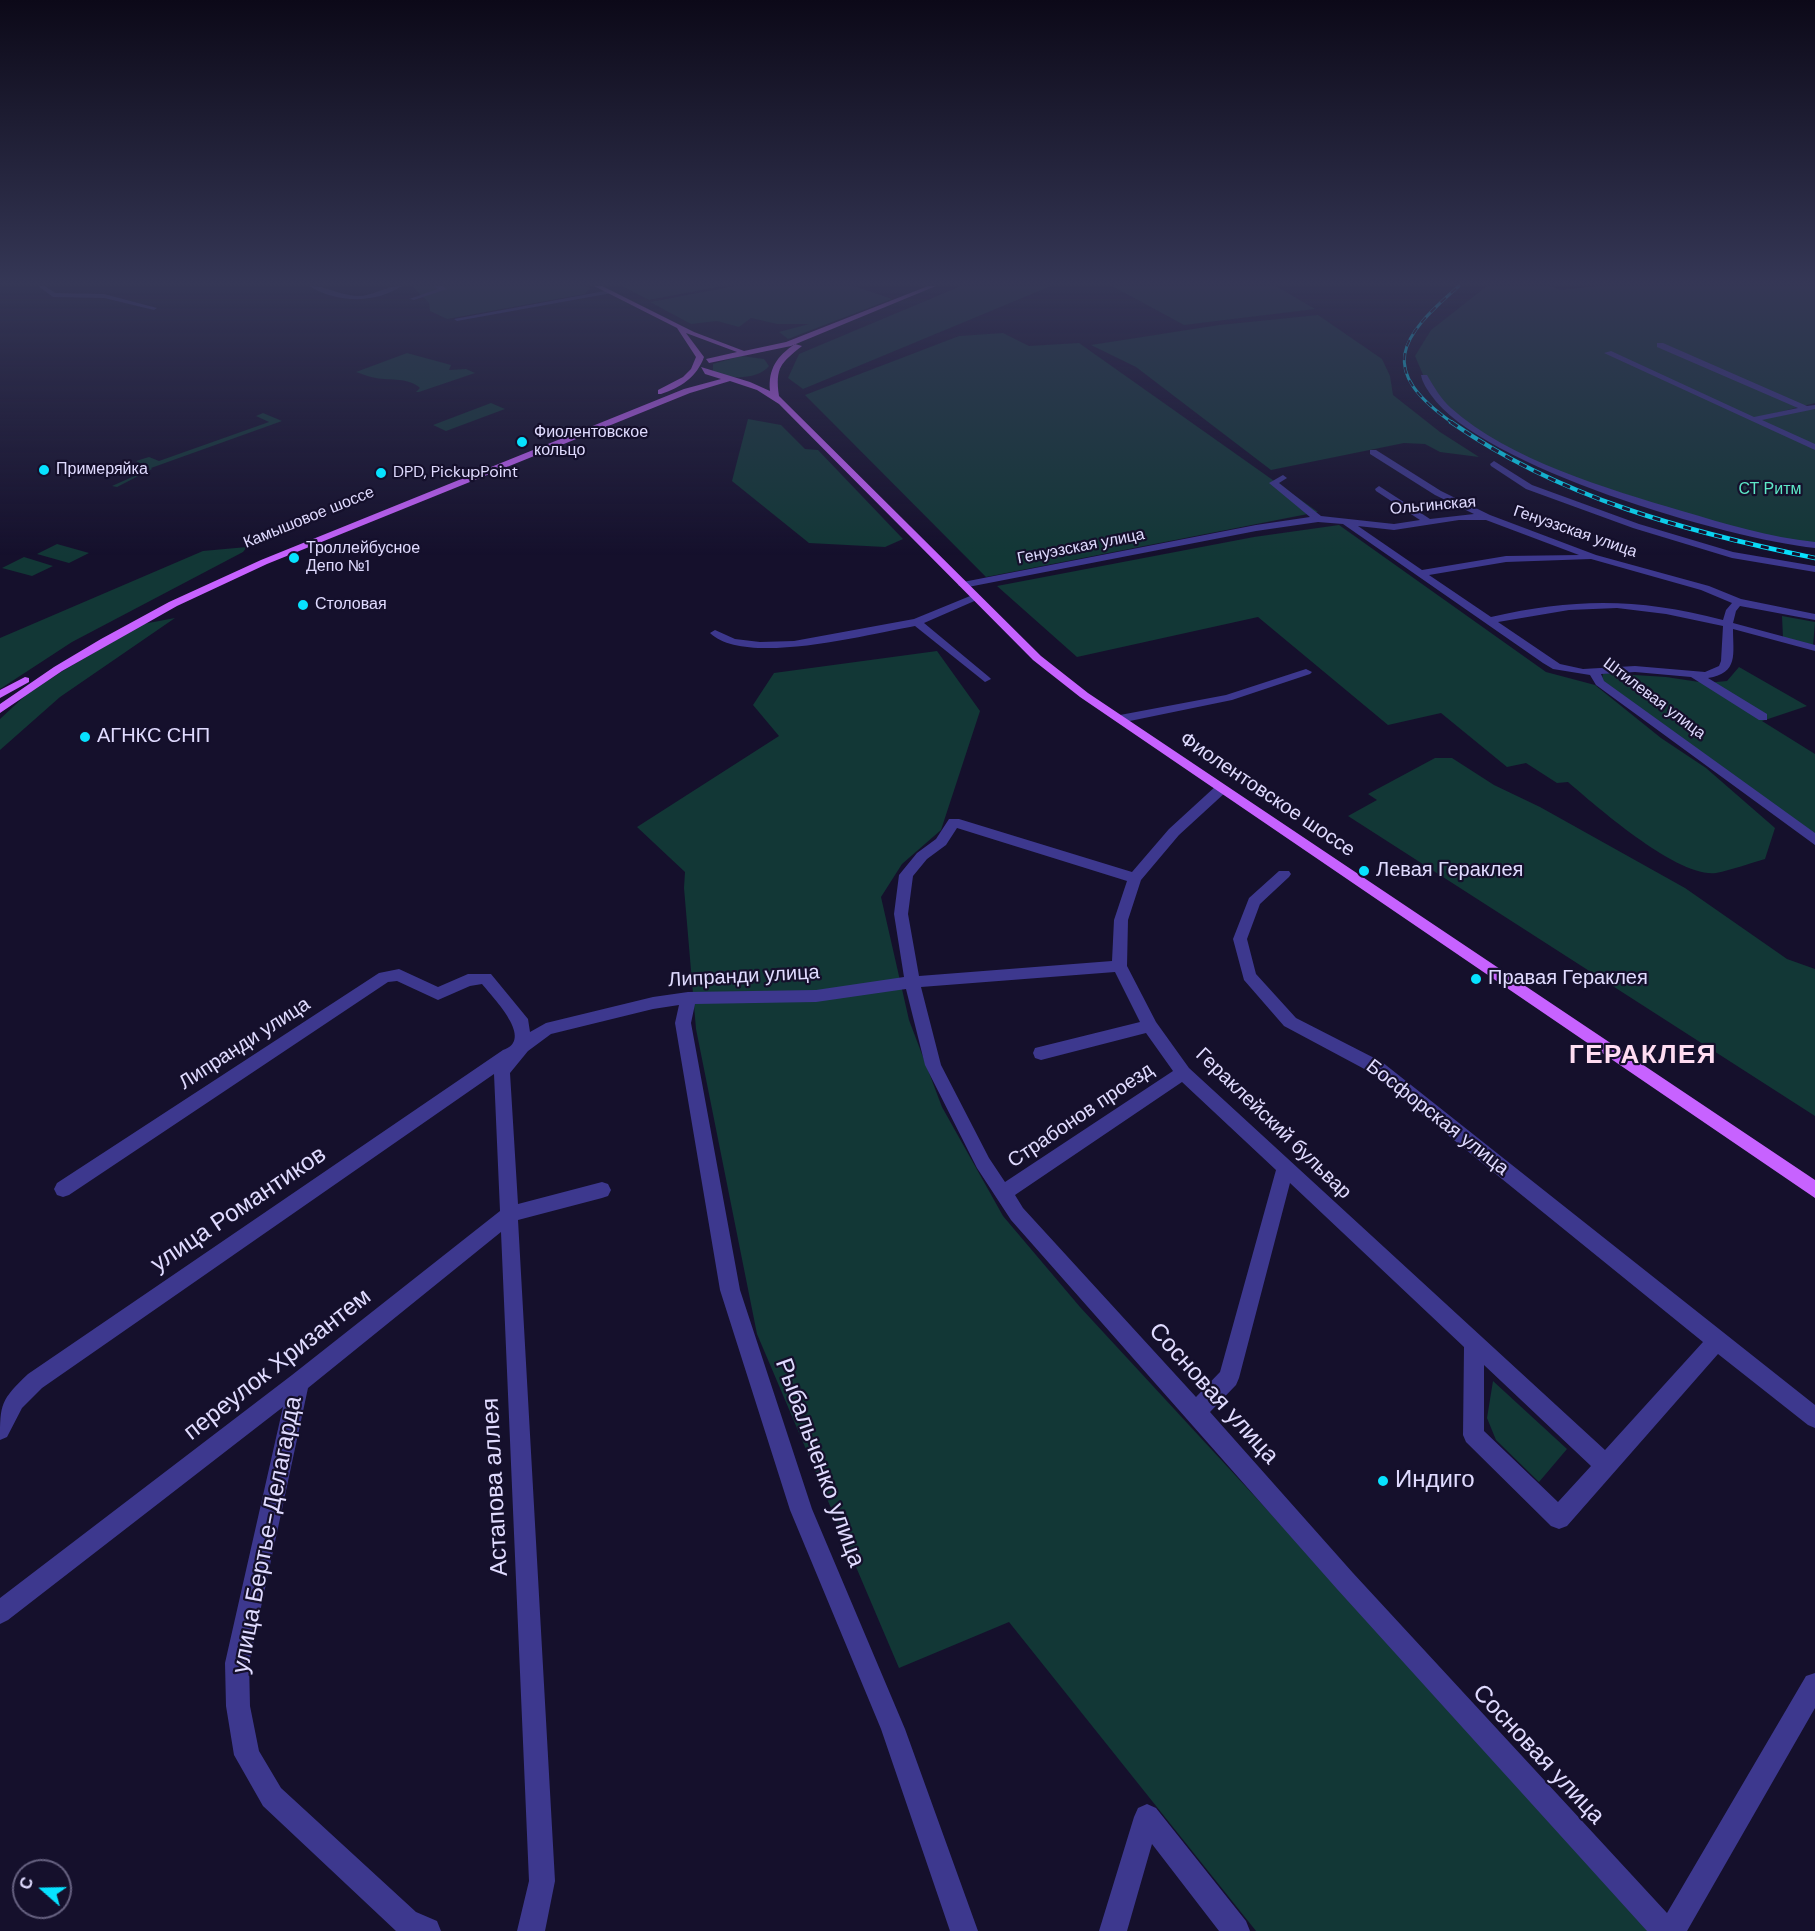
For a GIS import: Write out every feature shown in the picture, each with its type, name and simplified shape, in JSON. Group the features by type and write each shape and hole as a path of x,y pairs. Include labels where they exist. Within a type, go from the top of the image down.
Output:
{"main road":[{"path":"632,409 689,376"},
{"name":"Камышовое шоссе","path":"0,708 73,660 173,604 264,562 632,409 688,383 696,376"},
{"name":"Камышовое шоссе","path":"714,376 732,380"},
{"name":"Камышовое шоссе","path":"0,695 141,611 216,575 632,409 687,391 732,380 760,376"},
{"path":"773,376 772,381 778,399"},
{"path":"778,399 779,376"},
{"name":"Фиолентовское шоссе","path":"732,380 778,399 1036,658 1120,719 1815,1190"},
{"path":"632,409 720,387 752,391 793,414"}],"street":[{"path":"1659,376 1815,447"},
{"path":"1731,376 1804,408"},
{"path":"1424,377 1434,395 1450,411 1483,435 1533,462 1655,506 1763,536 1815,545"},
{"path":"1754,419 1815,407"},
{"name":"Генуэзская улица","path":"1373,452 1438,493 1487,517 1593,557 1705,588 1738,602 1815,617"},
{"path":"1494,464 1529,487 1636,526 1732,555 1815,568"},
{"path":"1283,478 1273,483 1318,519"},
{"path":"1379,489 1429,522"},
{"name":"Ольгинская","path":"1346,522 1394,527 1459,517 1487,517"},
{"name":"Генуэзская улица","path":"963,585 1256,528 1318,519 1346,522"},
{"name":"Штилевая улица","path":"1346,522 1557,667 1593,671 1600,683 1815,840"},
{"path":"1420,573 1506,559 1593,557"},
{"path":"715,633 733,642 760,645 794,644 917,622 975,597"},
{"path":"1593,671 1635,669 1694,674 1717,673 1724,668 1728,624 1731,610 1738,602"},
{"path":"1489,621 1555,607 1603,605 1640,607 1728,624 1815,648"},
{"path":"917,622 985,679"},
{"path":"1120,719 1228,698 1306,672"},
{"path":"1694,674 1763,717"},
{"name":"Гераклейский бульвар","path":"1222,788 1174,832 1135,878 1121,920 1119,966 1150,1026 1183,1073 1606,1465"},
{"name":"Сосновая улица","path":"1135,878 954,822 941,842 922,856 906,875 901,914 912,982 933,1065 983,1163 1024,1223 1196,1412 1345,1581 1665,1931"},
{"name":"Босфорская улица","path":"1284,874 1254,902 1240,939 1249,976 1290,1022 1376,1067 1815,1418"},
{"name":"Липранди улица","path":"522,1046 546,1029 653,1003 688,998 816,996 912,982 1119,966"},
{"name":"Липранди улица","path":"63,1189 384,978 399,975 438,994 468,980 486,978 522,1023 522,1046"},
{"name":"Рыбальченко улица","path":"688,998 683,1023 730,1290 801,1509 893,1729 964,1931"},
{"path":"1041,1053 1150,1026"},
{"name":"Астапова аллея","path":"522,1046 502,1071 542,1881 531,1931"},
{"name":"улица Романтиков","path":"0,1430 15,1401 35,1381 522,1046"},
{"name":"Страбонов проезд","path":"1003,1193 1183,1073"},
{"path":"1196,1412 1229,1378 1285,1169"},
{"name":"переулок Хризантем","path":"0,1612 299,1382 510,1214 602,1191"},
{"path":"1474,1344 1473,1435 1559,1518 1717,1341"},
{"name":"улица Бертье-Делагарда","path":"299,1382 237,1663 238,1706 247,1755 272,1797 406,1922 427,1931"},
{"path":"1672,1931 1815,1685"},
{"path":"1113,1931 1147,1817 1236,1931"}],"green space":[{"path":"368,376 466,376 419,392 416,392 420,388 410,382"},
{"path":"789,376 834,376 803,389 788,378"},
{"path":"854,376 1126,376 1318,512 986,577 805,395"},
{"path":"1148,376 1390,376 1393,395 1440,432 1479,457 1440,452 1425,444 1404,443 1271,470"},
{"name":"СТ Ритм","path":"1815,376 1815,403 1768,415 1815,407 1815,546 1722,526 1533,462 1483,435 1450,411 1424,377"},
{"path":"491,403 505,409 446,431 433,425"},
{"path":"263,413 282,421 151,468 152,469 117,487 112,486 150,469 136,461 149,457 159,461 269,422 256,416"},
{"path":"748,419 781,425 805,449 818,450 903,539 885,547 809,543 732,481"},
{"path":"1339,525 1546,672 1595,685 1661,738 1706,768 1775,828 1765,859 1716,873 1700,872 1660,853 1639,839 1568,782 1557,783 1526,763 1507,767 1441,713 1388,725 1258,617 1077,657 997,586 1254,537"},
{"path":"57,544 89,553 69,563 37,554"},
{"path":"247,547 243,552 72,642 0,689 0,638 203,551"},
{"path":"24,557 53,566 32,576 2,568"},
{"path":"1782,616 1815,622 1813,646 1783,638"},
{"path":"175,618 60,697 0,750 0,719 27,694 143,624"},
{"path":"937,651 980,711 941,830 902,864 881,897 909,1020 942,1107 1003,1216 1080,1307 1656,1931 1256,1931 1009,1622 899,1668 757,1334 696,1029 684,888 685,872 637,827 779,736 753,705 774,673"},
{"path":"1739,667 1807,706 1762,721 1815,754 1815,837 1601,685 1603,673 1666,677 1706,683 1727,681"},
{"path":"1435,758 1452,758 1494,785 1540,807 1685,888 1787,959 1815,969 1815,1116 1348,816 1377,800 1368,794"},
{"path":"1493,1381 1567,1449 1539,1482 1496,1440 1487,1418"}],"railway":[{"path":"1408,376 1413,387 1429,405 1453,424"},
{"path":"1453,424 1493,449 1580,492 1672,524 1815,558"}],"place":[{"name":"Фиолентовское кольцо","path":"522,442"},
{"name":"Примеряйка","path":"44,470"},
{"name":"DPD, PickupPoint","path":"381,473"},
{"name":"Троллейбусное Депо №1","path":"294,558"},
{"name":"Столовая","path":"303,605"},
{"name":"АГНКС СНП","path":"85,737"},
{"name":"Левая Гераклея","path":"1364,871"},
{"name":"Правая Гераклея","path":"1476,979"},
{"name":"Индиго","path":"1383,1481"}],"district":[{"name":"ГЕРАКЛЕЯ","path":"1643,1056"}]}
